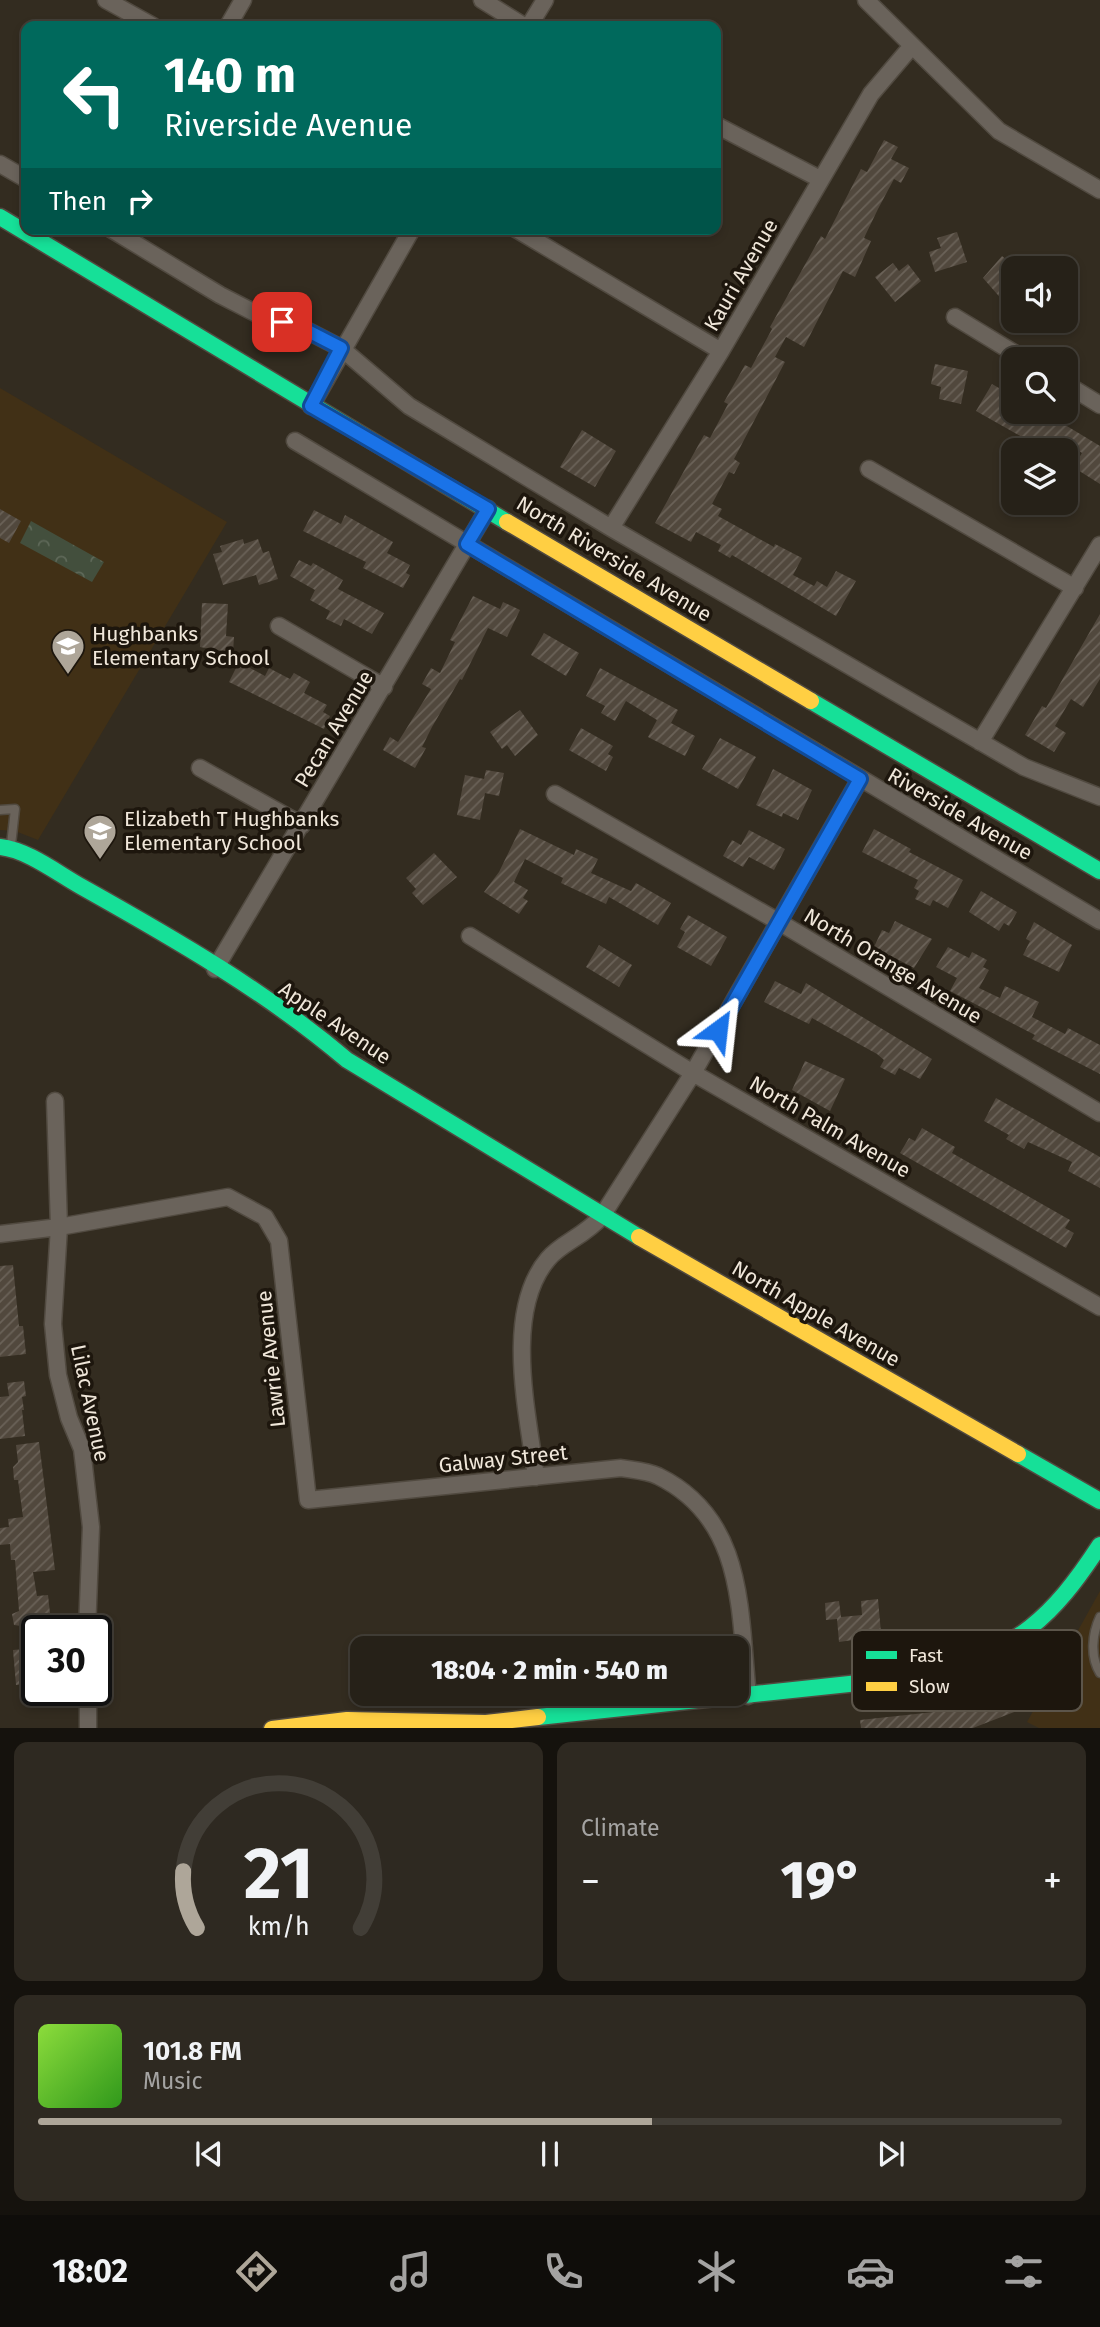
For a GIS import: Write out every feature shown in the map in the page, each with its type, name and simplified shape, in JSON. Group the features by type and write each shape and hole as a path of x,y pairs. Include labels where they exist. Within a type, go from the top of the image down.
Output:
{"street":[{"path":"106,0 144,21"},
{"path":"231,21 243,0"},
{"path":"482,0 518,21"},
{"path":"530,21 545,0"},
{"path":"866,0 999,131 1100,190"},
{"name":"Kauri Avenue","path":"611,528 721,351 871,94 911,47"},
{"path":"721,128 820,179"},
{"path":"0,164 21,176"},
{"name":"North Riverside Avenue","path":"0,217 21,230"},
{"name":"North Riverside Avenue","path":"30,235 311,406 1100,871"},
{"name":"North Riverside Avenue","path":"121,235 220,295 261,316 302,328 341,348 409,406 611,528 980,742 1024,767 1100,797"},
{"path":"311,406 341,348 408,235"},
{"path":"526,235 721,351"},
{"path":"955,317 1004,347"},
{"path":"1078,391 1100,405"},
{"name":"Riverside Avenue","path":"295,441 1100,920"},
{"path":"869,469 1075,588"},
{"name":"Pecan Avenue","path":"215,969 488,509"},
{"path":"980,742 1100,545"},
{"path":"279,626 384,687"},
{"path":"200,768 302,825"},
{"path":"536,1477 521,1365 530,1288 549,1257 589,1231 602,1216 693,1073 860,779"},
{"name":"North Orange Avenue","path":"555,793 779,922 1100,1113"},
{"name":"Apple Avenue","path":"5,848 135,917 307,1026 347,1060 513,1159"},
{"name":"North Palm Avenue","path":"470,936 693,1073 1100,1307"},
{"name":"Lilac Avenue","path":"55,1101 59,1227 53,1324 58,1375 68,1418 82,1449 89,1514 87,1615"},
{"name":"North Apple Avenue","path":"513,1159 602,1216 1100,1502"},
{"name":"Lawrie Avenue","path":"59,1227 228,1197 265,1217 279,1241 308,1500"},
{"path":"0,1234 59,1227"},
{"name":"Galway Street","path":"308,1500 621,1468 656,1475 695,1500 716,1526 734,1566 742,1636"},
{"path":"1033,1630 1044,1622 1067,1595 1100,1545"},
{"path":"749,1696 852,1684"},
{"path":"88,1706 88,1728"},
{"path":"272,1728 346,1720 486,1723 651,1706"}],"lane":[{"path":"0,810 15,808 5,848"},
{"path":"1100,1617 1095,1627 1093,1662 1100,1673"}],"shaded area":[{"name":"Hughbanks Elementary School","path":"0,388 227,522 38,840 15,831 0,830"},
{"path":"1100,1591 1100,1728 1039,1728 1027,1722 1033,1711 1082,1711 1082,1630 1078,1630"}],"green space":[{"path":"31,521 104,562 92,582 20,543"}],"building":[{"path":"884,140 898,147 891,159 909,168 901,183 894,179 878,209 864,238 871,241 855,277 843,271 804,347 786,337 775,357 785,362 734,459 740,463 734,474 729,472 712,504 722,509 718,516 774,547 775,544 802,558 793,575 814,586 817,581 827,587 836,571 856,581 836,616 732,555 730,558 718,551 721,545 696,532 691,542 655,523 704,435 710,438 728,404 724,402 745,365 751,368 772,329 770,327 821,236 825,239 861,169 867,172"},
{"path":"957,232 967,262 935,272 929,252 941,248 937,238"},
{"path":"1001,257 1001,299 983,278"},
{"path":"893,263 899,271 908,264 921,281 895,302 875,277"},
{"path":"935,364 968,371 961,404 939,399 941,387 931,384"},
{"path":"992,384 1001,389 1001,424 1064,424 1100,446 1100,484 1078,470 1078,459 1082,453 1078,450 1078,438 1024,438 976,411"},
{"path":"582,430 616,451 595,487 560,467"},
{"path":"0,509 21,521 9,543 0,538"},
{"path":"314,510 341,524 345,515 393,542 387,553 410,565 406,573 410,575 403,588 363,568 366,562 303,531"},
{"path":"243,539 244,544 258,539 263,553 269,551 278,579 259,585 256,575 223,585 213,554 222,552 220,546"},
{"path":"299,560 311,566 313,563 343,580 338,589 384,613 372,634 344,619 341,626 326,619 330,611 310,600 315,590 290,576"},
{"path":"473,596 500,609 503,602 520,610 507,637 488,628 462,680 460,679 432,727 422,747 426,748 415,768 383,750 390,737 398,742 431,689 422,684 431,668 440,673 455,642 450,640"},
{"path":"202,603 228,604 226,636 234,637 233,653 200,647"},
{"path":"1100,614 1100,679 1083,707 1071,699 1055,726 1066,733 1054,752 1025,735 1042,706 1046,708"},
{"path":"544,633 579,653 566,676 531,655"},
{"path":"239,662 265,676 269,668 290,679 294,673 310,682 304,693 327,705 323,712 330,716 324,729 229,682"},
{"path":"600,668 678,710 671,723 695,736 685,756 648,737 657,720 626,701 615,721 601,713 605,706 586,696"},
{"path":"520,710 538,735 515,756 507,745 502,749 490,732"},
{"path":"581,728 613,746 608,754 613,757 606,771 569,750"},
{"path":"720,738 756,757 738,789 702,769"},
{"path":"773,769 812,790 798,820 783,813 782,817 756,805"},
{"path":"486,770 504,773 499,796 485,793 480,820 457,815 465,775 484,779"},
{"path":"520,829 574,855 576,849 598,859 591,873 631,891 636,883 671,903 658,925 609,897 606,904 561,883 563,878 525,859 514,882 528,890 523,898 528,901 519,914 484,892 499,872"},
{"path":"874,829 911,849 909,852 963,880 948,908 933,900 930,906 915,899 919,891 914,888 918,880 862,852"},
{"path":"749,830 785,849 774,870 749,857 743,867 723,856 732,840 741,845"},
{"path":"434,853 457,877 423,905 412,893 416,889 406,878"},
{"path":"981,891 1017,912 1009,926 1004,923 999,931 969,912"},
{"path":"688,915 727,937 711,966 677,947 685,932 680,929"},
{"path":"895,921 932,939 914,968 874,947 882,930 889,933"},
{"path":"1034,922 1072,945 1059,972 1023,955 1030,941 1026,939"},
{"path":"599,945 632,965 619,987 586,967"},
{"path":"948,947 969,958 972,952 987,960 983,967 989,970 979,988 1000,998 1005,986 1039,1002 1032,1017 1065,1034 1068,1028 1100,1045 1100,1074 1032,1039 1035,1035 950,991 957,978 936,967"},
{"path":"775,981 801,994 806,983 932,1059 920,1079 899,1068 895,1075 880,1067 884,1060 877,1054 812,1018 809,1024 764,1002"},
{"path":"805,1061 845,1079 830,1111 792,1090"},
{"path":"996,1098 1100,1157 1100,1188 1068,1171 1072,1162 1028,1142 1024,1149 1006,1139 1009,1135 984,1121"},
{"path":"922,1128 955,1147 952,1153 1070,1220 1065,1228 1074,1233 1066,1248 900,1153 909,1138 915,1141"},
{"path":"13,1265 19,1326 23,1326 26,1354 0,1357 0,1266"},
{"path":"24,1381 26,1396 22,1397 22,1410 25,1436 0,1439 0,1397 9,1396 7,1383"},
{"path":"39,1442 55,1570 33,1572 37,1596 48,1595 50,1615 21,1615 21,1626 14,1625 12,1614 19,1611 15,1560 11,1560 10,1544 0,1545 0,1528 9,1527 8,1519 23,1517 18,1480 14,1480 13,1467 18,1462 16,1445"},
{"path":"878,1599 881,1630 852,1630 852,1640 839,1642 837,1619 826,1620 825,1603 839,1601 841,1617 862,1615 861,1601"},
{"path":"21,1649 21,1685 16,1685 13,1650"},
{"path":"943,1711 1016,1711 973,1728 861,1728 860,1720"}],"traffic: fast":[{"path":"0,217 21,230"},
{"path":"30,235 507,522"},
{"path":"811,701 1100,871"},
{"path":"0,847 42,863 185,946 285,1011 347,1060 639,1237"},
{"path":"1018,1454 1100,1501"},
{"path":"1026,1630 1065,1593 1100,1545"},
{"path":"538,1717 852,1684"}],"traffic: slow":[{"path":"507,522 811,701"},
{"path":"639,1237 1018,1454"},
{"path":"280,1728 347,1720 486,1723 538,1717"}],"place":[{"name":"Hughbanks Elementary School","path":"68,676"},
{"name":"Elizabeth T Hughbanks Elementary School","path":"100,861"}],"route":[{"path":"282,322 302,328 341,348 311,406 488,509 467,544 860,779 718,1030"}]}
